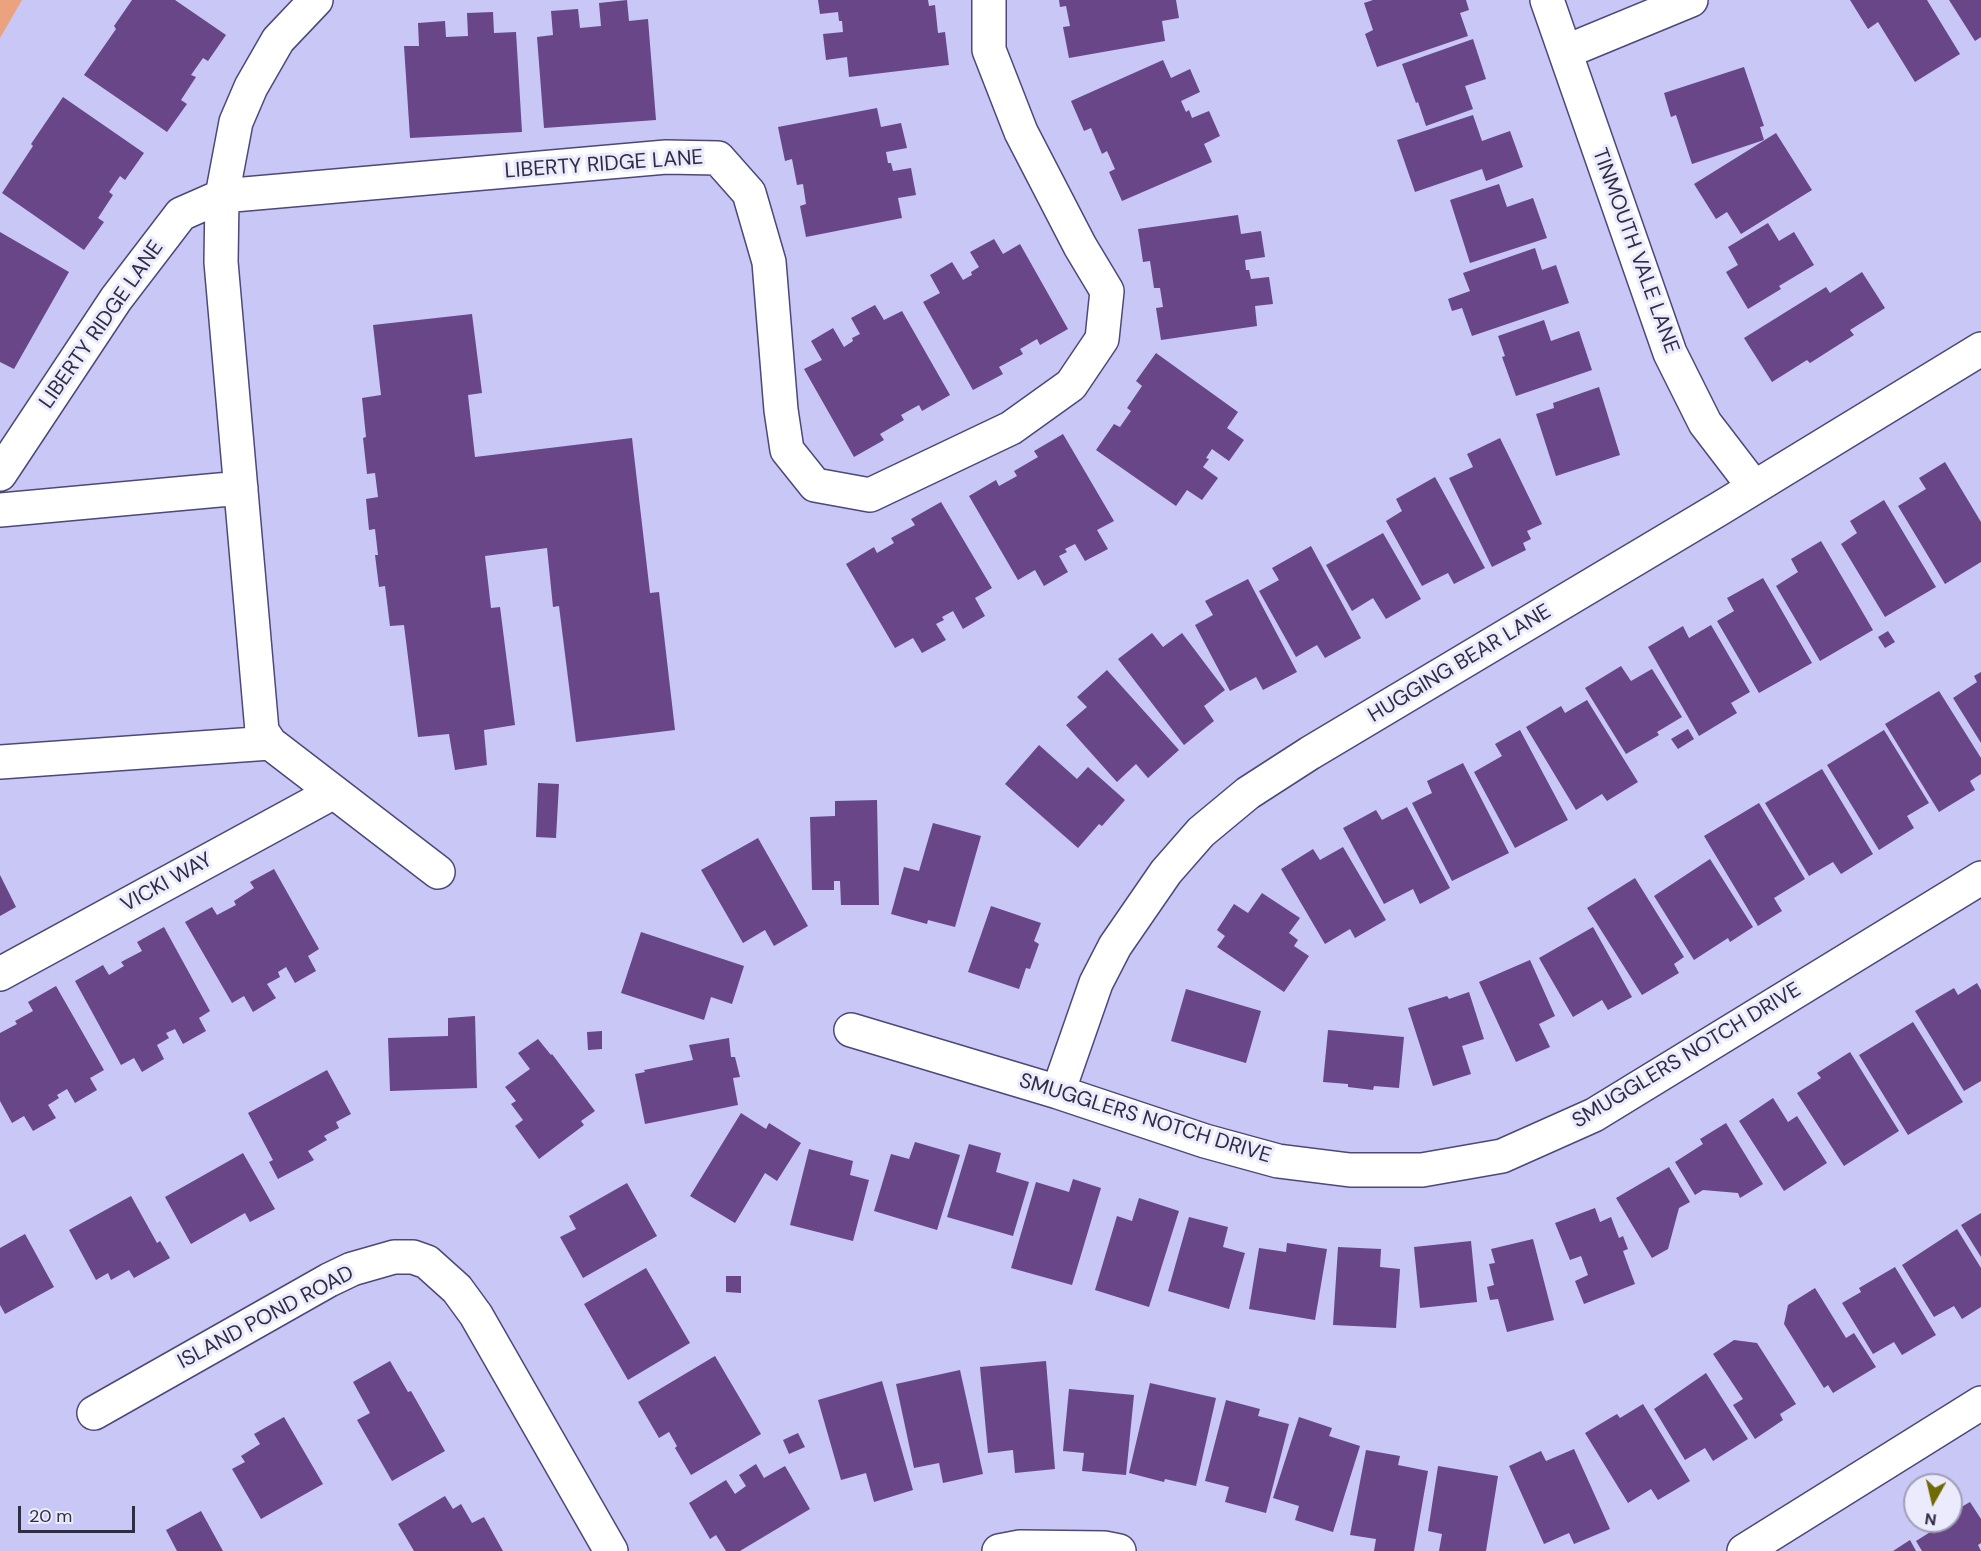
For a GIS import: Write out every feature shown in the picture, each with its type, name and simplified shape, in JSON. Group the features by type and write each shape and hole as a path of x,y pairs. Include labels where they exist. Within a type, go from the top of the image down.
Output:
{"street":[{"path":"316,0 278,40 251,87 236,122 222,196 221,262 262,731 270,743 438,872"},
{"name":"LIBERTY RIDGE LANE","path":"0,474 116,299 181,214 222,196 666,157 718,158 749,193 769,262 780,410 787,450 814,485 870,495 1011,428 1071,385 1102,339 1107,291 1080,246 1021,132 989,50 989,0"},
{"name":"TINMOUTH VALE LANE","path":"1547,0 1670,354 1705,423 1754,487"},
{"path":"1565,52 1691,0"},
{"name":"HUGGING BEAR LANE","path":"1059,1092 1096,983 1115,946 1166,872 1201,832 1248,793 1310,753 1709,516 1981,349"},
{"path":"0,510 241,488"},
{"path":"0,762 270,743"},
{"name":"VICKI WAY","path":"0,974 334,792"},
{"name":"SMUGGLERS NOTCH DRIVE","path":"851,1030 1059,1092 1205,1141 1278,1161 1350,1170 1422,1170 1502,1156 1594,1115 1981,878"},
{"name":"ISLAND POND ROAD","path":"94,1413 329,1280 352,1269 394,1257 413,1257 427,1262 457,1289 476,1315 611,1551"},
{"path":"1744,1551 1981,1403"},
{"path":"999,1551 1020,1546 1104,1548 1119,1551"}],"shaded area":[{"path":"0,0 22,0 0,38"}],"building":[{"path":"132,0 175,0 226,35 208,61 203,58 191,75 196,77 181,100 187,104 167,132 84,75 116,29 114,26"},
{"path":"627,0 629,21 648,19 656,120 544,128 537,37 553,35 551,11 578,9 580,28 601,26 599,3"},
{"path":"818,0 928,0 929,6 935,5 938,33 945,32 949,65 849,77 847,57 826,60 823,34 843,32 842,21 839,21 838,12 820,14"},
{"path":"1059,0 1176,0 1179,18 1162,21 1165,41 1069,58 1063,27 1070,26 1066,6 1060,7"},
{"path":"1373,0 1466,0 1469,10 1460,13 1468,36 1377,67 1365,34 1373,30 1364,3"},
{"path":"1850,0 1927,0 1960,54 1915,82 1878,22 1868,29"},
{"path":"1949,0 1981,0 1981,37 1975,41"},
{"path":"493,12 494,33 516,32 522,132 410,138 404,46 419,46 418,23 445,21 446,37 468,36 467,13"},
{"path":"1473,39 1486,79 1465,86 1473,109 1426,126 1402,64"},
{"path":"1163,60 1171,78 1190,69 1200,92 1181,101 1186,112 1189,110 1192,118 1209,111 1220,136 1204,144 1212,162 1122,201 1109,172 1115,169 1107,151 1102,154 1091,128 1084,131 1071,101"},
{"path":"1744,67 1764,126 1760,127 1764,140 1692,164 1676,115 1671,117 1664,93"},
{"path":"63,97 144,153 125,180 120,176 109,192 113,195 98,218 104,222 84,250 2,193 33,146 31,144"},
{"path":"877,108 881,127 901,123 907,148 886,152 888,163 891,163 893,171 911,168 916,195 898,198 902,218 806,237 800,206 806,204 803,184 797,185 792,159 785,161 778,127"},
{"path":"1473,115 1482,141 1510,131 1523,167 1486,181 1482,169 1415,192 1397,140"},
{"path":"1776,133 1812,190 1741,234 1727,212 1716,219 1694,184"},
{"path":"1499,184 1507,207 1533,198 1547,238 1470,263 1450,200"},
{"path":"1238,215 1241,234 1261,231 1265,257 1245,260 1246,270 1249,270 1251,279 1269,277 1273,304 1255,306 1257,326 1161,340 1156,308 1163,307 1160,288 1154,288 1150,261 1143,262 1138,229"},
{"path":"1768,223 1779,241 1794,232 1814,265 1779,286 1781,289 1748,309 1726,272 1738,265 1728,247"},
{"path":"0,232 69,272 14,369 0,362"},
{"path":"994,239 1003,254 1020,244 1068,329 1040,345 1037,339 1020,349 1023,354 999,367 1003,374 973,390 923,302 940,293 930,275 952,262 963,280 972,275 971,272 979,267 970,252"},
{"path":"1535,248 1542,270 1556,265 1569,303 1472,336 1462,308 1452,311 1448,299 1470,291 1463,273"},
{"path":"1862,272 1885,308 1850,330 1854,335 1810,363 1807,360 1772,382 1744,338 1826,287 1830,293"},
{"path":"875,305 884,320 902,311 950,395 922,411 919,405 901,415 904,420 880,434 884,440 854,457 804,369 822,360 811,341 833,328 844,347 853,341 852,338 860,334 851,318"},
{"path":"472,314 482,393 468,395 475,457 632,438 650,593 659,592 675,730 576,742 559,606 553,607 547,548 485,556 491,608 500,607 515,725 484,730 487,765 455,770 449,734 418,737 404,625 390,626 385,586 379,587 375,529 369,530 366,499 378,497 375,473 367,474 362,398 381,395 373,325"},
{"path":"1544,320 1551,341 1579,331 1592,370 1516,396 1502,357 1505,356 1498,336"},
{"path":"1156,353 1238,412 1227,428 1244,440 1229,461 1212,449 1203,467 1218,478 1202,500 1187,490 1176,506 1096,450 1114,424 1120,427 1131,411 1127,408 1142,386 1136,381"},
{"path":"1599,387 1620,455 1556,476 1536,414 1554,408 1553,403"},
{"path":"1063,434 1114,521 1097,530 1108,549 1085,561 1075,544 1065,549 1067,552 1059,556 1068,572 1044,586 1035,570 1018,580 969,496 996,480 999,486 1017,476 1014,471 1038,457 1034,451"},
{"path":"1500,438 1542,524 1527,531 1531,539 1523,543 1526,550 1492,567 1449,478 1473,467 1467,454"},
{"path":"1945,462 1981,522 1981,562 1945,584 1898,506 1926,489 1919,478"},
{"path":"1435,477 1485,568 1454,584 1448,573 1422,586 1386,521 1402,511 1396,499"},
{"path":"1884,500 1936,587 1885,617 1841,544 1857,533 1850,521"},
{"path":"941,502 992,588 975,598 985,616 963,629 953,611 942,617 944,620 936,624 946,640 922,653 913,638 895,648 846,564 874,547 877,553 894,543 891,538 915,525 911,519"},
{"path":"1383,533 1421,599 1386,619 1373,598 1352,611 1326,565"},
{"path":"1821,541 1873,630 1820,661 1776,586 1798,572 1791,559"},
{"path":"1311,546 1361,638 1325,658 1317,645 1296,657 1259,591 1279,580 1272,568"},
{"path":"1763,578 1812,663 1759,693 1717,621 1734,611 1727,598"},
{"path":"1248,579 1297,672 1263,690 1256,677 1230,691 1195,625 1213,615 1205,601"},
{"path":"1711,625 1750,692 1731,703 1737,713 1699,736 1648,647 1683,626 1689,638"},
{"path":"1888,631 1895,642 1885,648 1878,637"},
{"path":"1152,633 1163,647 1182,633 1225,690 1204,706 1214,721 1184,745 1118,659"},
{"path":"1621,666 1631,681 1652,669 1682,717 1657,732 1659,735 1626,754 1585,688"},
{"path":"1107,670 1179,750 1148,778 1136,764 1117,782 1066,725 1087,707 1077,697"},
{"path":"1981,672 1981,743 1953,698 1977,682 1974,676"},
{"path":"1939,691 1981,758 1981,774 1970,781 1975,790 1939,812 1885,724"},
{"path":"1587,700 1638,782 1607,801 1602,794 1576,810 1526,727 1561,706 1565,713"},
{"path":"1688,729 1694,739 1678,749 1671,739"},
{"path":"1520,730 1568,820 1515,848 1474,772 1502,756 1495,744"},
{"path":"1884,730 1929,803 1907,816 1914,828 1879,850 1827,765"},
{"path":"1039,745 1077,779 1088,767 1125,800 1078,848 1005,784"},
{"path":"1463,763 1509,853 1452,881 1412,803 1432,793 1427,781"},
{"path":"1822,769 1873,854 1841,874 1833,862 1809,876 1765,803"},
{"path":"538,783 559,784 556,838 536,837"},
{"path":"877,800 879,905 841,905 840,881 834,881 834,890 812,890 810,817 835,816 835,801"},
{"path":"1759,803 1805,879 1774,898 1782,911 1758,926 1704,836"},
{"path":"1407,807 1450,888 1420,904 1413,889 1384,904 1343,828 1376,810 1382,820"},
{"path":"933,823 981,836 955,927 928,920 927,924 891,914 904,867 919,871"},
{"path":"758,838 808,926 774,946 765,930 743,943 701,870"},
{"path":"1343,847 1386,920 1355,938 1350,929 1325,944 1281,869 1313,849 1320,860"},
{"path":"1710,859 1753,927 1730,942 1728,938 1694,960 1654,896"},
{"path":"274,869 319,949 308,956 316,971 295,983 286,967 278,972 280,977 267,984 276,998 253,1012 244,996 232,1003 185,922 212,907 217,915 236,905 234,901 254,888 250,882"},
{"path":"0,875 16,907 0,916"},
{"path":"1635,878 1684,957 1674,964 1679,973 1642,995 1587,908"},
{"path":"1262,893 1300,918 1289,933 1298,940 1294,946 1309,956 1284,992 1217,947 1225,936 1217,930 1234,904 1248,913"},
{"path":"991,906 1041,923 1034,941 1039,944 1030,969 1026,968 1019,989 968,972"},
{"path":"164,927 210,1011 199,1018 206,1031 183,1044 175,1029 166,1033 169,1038 157,1045 164,1059 142,1072 134,1058 121,1065 75,981 103,965 109,975 124,966 121,962 142,951 137,942"},
{"path":"1593,927 1632,997 1608,1010 1602,1000 1573,1017 1539,958"},
{"path":"641,932 744,966 732,1004 711,997 704,1020 621,993"},
{"path":"1530,960 1555,1016 1539,1024 1550,1047 1516,1062 1479,982"},
{"path":"1977,983 1981,990 1981,1081 1964,1091 1915,1011 1954,988 1958,995"},
{"path":"56,986 104,1070 90,1078 97,1090 75,1103 67,1089 57,1095 59,1098 48,1105 56,1118 33,1131 24,1116 12,1123 0,1101 0,1033 17,1024 15,1021 33,1011 28,1002"},
{"path":"1186,989 1261,1011 1246,1063 1171,1041"},
{"path":"1469,992 1484,1039 1462,1046 1471,1074 1433,1086 1408,1008"},
{"path":"475,1016 477,1088 390,1091 388,1038 448,1036 448,1018"},
{"path":"1913,1022 1963,1102 1908,1135 1859,1055"},
{"path":"1328,1030 1404,1037 1399,1088 1374,1086 1373,1090 1348,1087 1348,1084 1323,1082"},
{"path":"602,1031 602,1049 588,1050 587,1032"},
{"path":"729,1038 731,1057 735,1057 740,1077 733,1078 738,1105 645,1124 635,1074 693,1060 689,1045"},
{"path":"538,1039 595,1111 581,1121 584,1125 539,1159 515,1126 523,1120 511,1104 516,1101 505,1087 530,1069 518,1053"},
{"path":"1850,1052 1899,1131 1844,1166 1797,1093 1821,1078 1817,1073"},
{"path":"327,1070 351,1114 336,1122 339,1128 324,1136 327,1140 308,1151 314,1160 278,1179 269,1162 273,1160 248,1113"},
{"path":"1773,1098 1788,1122 1797,1116 1827,1163 1784,1191 1739,1121"},
{"path":"741,1113 766,1129 769,1123 801,1143 777,1181 765,1173 735,1223 690,1196"},
{"path":"1726,1123 1763,1184 1740,1198 1738,1193 1703,1190 1695,1195 1675,1162 1703,1144 1700,1139"},
{"path":"915,1142 960,1155 937,1230 874,1211 891,1154 909,1159"},
{"path":"969,1144 1001,1153 996,1172 1029,1182 1013,1236 947,1217"},
{"path":"809,1149 853,1161 850,1175 869,1180 853,1241 790,1225"},
{"path":"243,1153 275,1209 250,1222 245,1213 191,1244 165,1197"},
{"path":"1669,1167 1690,1202 1679,1208 1668,1249 1652,1258 1616,1198"},
{"path":"1073,1179 1101,1188 1072,1285 1011,1268 1036,1182 1069,1192"},
{"path":"627,1183 657,1236 583,1278 560,1237 576,1229 569,1216"},
{"path":"131,1196 157,1243 160,1241 170,1258 134,1278 129,1270 111,1280 108,1273 96,1280 69,1230"},
{"path":"1139,1198 1179,1211 1149,1307 1095,1290 1117,1216 1132,1221"},
{"path":"1595,1208 1600,1222 1611,1217 1619,1238 1623,1236 1628,1249 1623,1251 1635,1284 1584,1304 1575,1281 1588,1275 1581,1256 1570,1260 1555,1223"},
{"path":"1981,1213 1981,1257 1961,1225"},
{"path":"1189,1217 1228,1227 1223,1247 1245,1253 1229,1309 1168,1291"},
{"path":"1957,1229 1981,1268 1981,1307 1962,1319 1954,1306 1934,1317 1902,1265"},
{"path":"25,1234 54,1287 5,1314 0,1305 0,1248"},
{"path":"1533,1239 1554,1320 1507,1332 1498,1299 1490,1300 1487,1287 1494,1285 1489,1264 1495,1263 1491,1249"},
{"path":"1471,1241 1477,1302 1420,1308 1414,1247"},
{"path":"1287,1243 1327,1249 1315,1320 1249,1309 1259,1248 1286,1252"},
{"path":"1338,1247 1381,1249 1380,1267 1400,1269 1396,1328 1333,1325"},
{"path":"1895,1267 1936,1335 1902,1355 1894,1342 1873,1354 1842,1303 1861,1292 1859,1288"},
{"path":"646,1268 690,1343 628,1380 584,1304"},
{"path":"726,1276 741,1276 741,1293 726,1292"},
{"path":"1815,1288 1846,1338 1854,1333 1876,1367 1833,1393 1828,1385 1824,1388 1784,1324 1788,1305"},
{"path":"1734,1340 1757,1343 1796,1404 1780,1414 1783,1420 1755,1439 1733,1405 1743,1399 1713,1354"},
{"path":"715,1356 761,1434 691,1475 675,1448 677,1446 669,1432 659,1438 638,1402"},
{"path":"390,1361 408,1392 411,1391 445,1451 392,1481 357,1420 370,1413 353,1382"},
{"path":"1046,1361 1055,1469 1015,1473 1013,1450 988,1453 980,1367"},
{"path":"960,1370 983,1474 943,1483 939,1463 914,1468 896,1384"},
{"path":"1706,1373 1748,1439 1713,1461 1705,1448 1685,1460 1654,1409"},
{"path":"882,1381 913,1490 874,1502 866,1473 841,1480 818,1400"},
{"path":"1150,1383 1216,1398 1196,1486 1165,1479 1164,1482 1129,1473"},
{"path":"1069,1389 1134,1395 1126,1475 1082,1471 1084,1453 1063,1451"},
{"path":"1226,1400 1260,1409 1258,1416 1289,1424 1266,1513 1225,1502 1229,1487 1205,1481"},
{"path":"1643,1404 1690,1481 1658,1500 1651,1489 1628,1503 1585,1433 1617,1414 1620,1418"},
{"path":"284,1417 323,1484 261,1519 232,1469 245,1462 241,1456 260,1444 254,1434"},
{"path":"1299,1417 1332,1428 1329,1436 1360,1446 1333,1532 1295,1520 1299,1506 1273,1498"},
{"path":"798,1433 805,1447 789,1454 783,1440"},
{"path":"1574,1449 1610,1529 1574,1544 1569,1533 1544,1544 1509,1466 1541,1451 1546,1461"},
{"path":"1366,1450 1400,1456 1398,1465 1428,1471 1414,1551 1374,1551 1376,1539 1350,1535"},
{"path":"756,1464 764,1478 785,1466 810,1509 740,1551 726,1551 716,1535 710,1539 689,1503 726,1480 735,1494 746,1486 739,1475"},
{"path":"1438,1466 1498,1476 1486,1551 1439,1551 1442,1534 1428,1531"},
{"path":"445,1496 453,1509 461,1504 472,1523 484,1517 503,1551 414,1551 398,1524"},
{"path":"1970,1502 1981,1519 1981,1543 1978,1545 1981,1551 1922,1551 1916,1541 1929,1533 1963,1533 1963,1506"},
{"path":"201,1511 223,1551 177,1551 166,1530"},
{"path":"1910,1540 1916,1551 1893,1551"}]}
